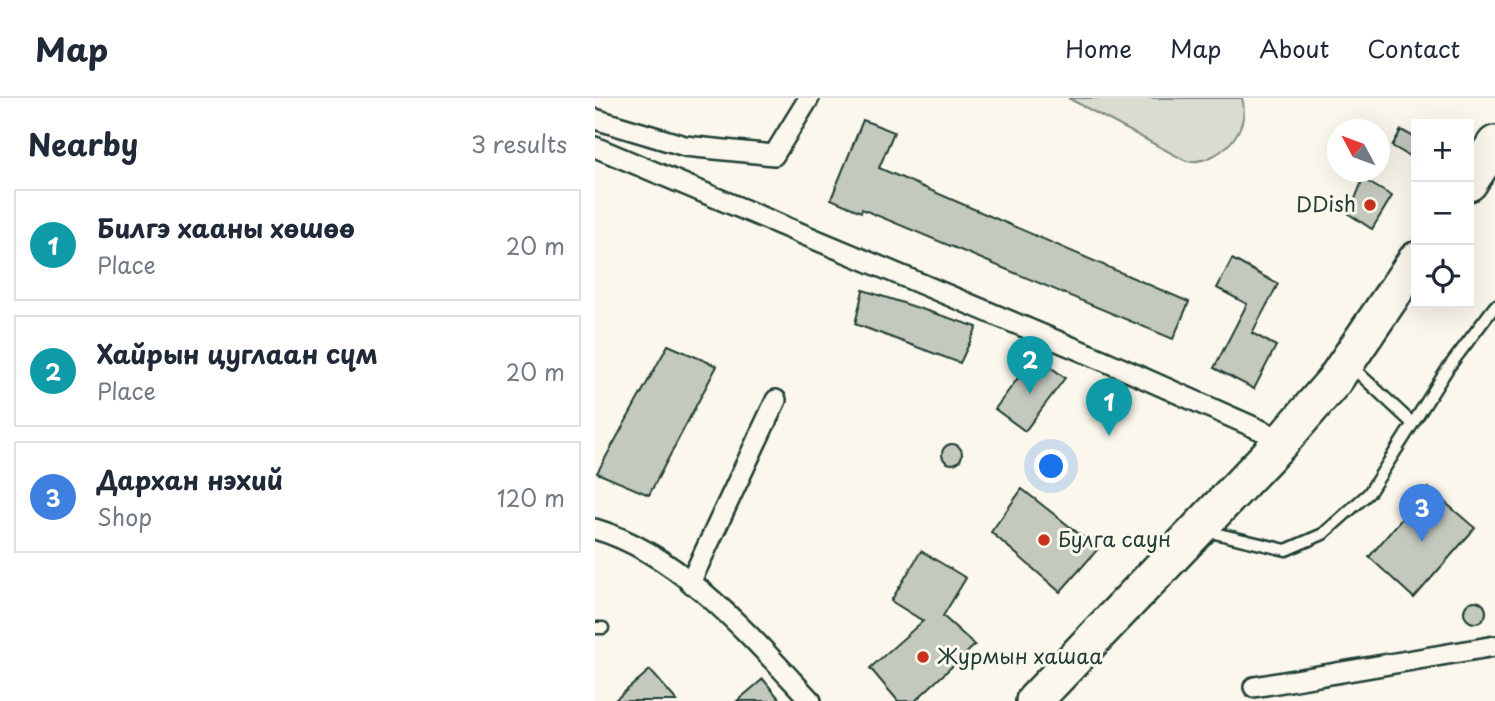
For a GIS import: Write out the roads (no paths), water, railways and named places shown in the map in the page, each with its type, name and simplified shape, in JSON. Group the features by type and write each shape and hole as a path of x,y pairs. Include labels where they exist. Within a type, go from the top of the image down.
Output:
{"highway":[{"path":"1470,182 1495,144"},
{"path":"1034,701 1283,440 1334,382 1411,267"}],"street":[{"path":"595,119 685,146 774,155 809,98"},
{"path":"595,147 1105,361 1283,440"},
{"path":"690,583 776,400"},
{"path":"595,529 613,534 655,556 690,583 746,632 811,701"},
{"path":"1254,687 1495,646"}],"lane":[{"path":"1198,529 1286,550 1323,534 1369,493 1448,368 1495,306"},
{"path":"1347,362 1412,423"}],"place":[{"name":"DDish","path":"1370,205"},
{"name":"Хайрын цуглаан сүм","path":"1030,394"},
{"name":"Билгэ хааны хөшөө","path":"1109,436"},
{"name":"Булга саун","path":"1044,540"},
{"name":"Дархан нэхий","path":"1422,542"},
{"name":"Журмын хашаа","path":"923,657"}]}
